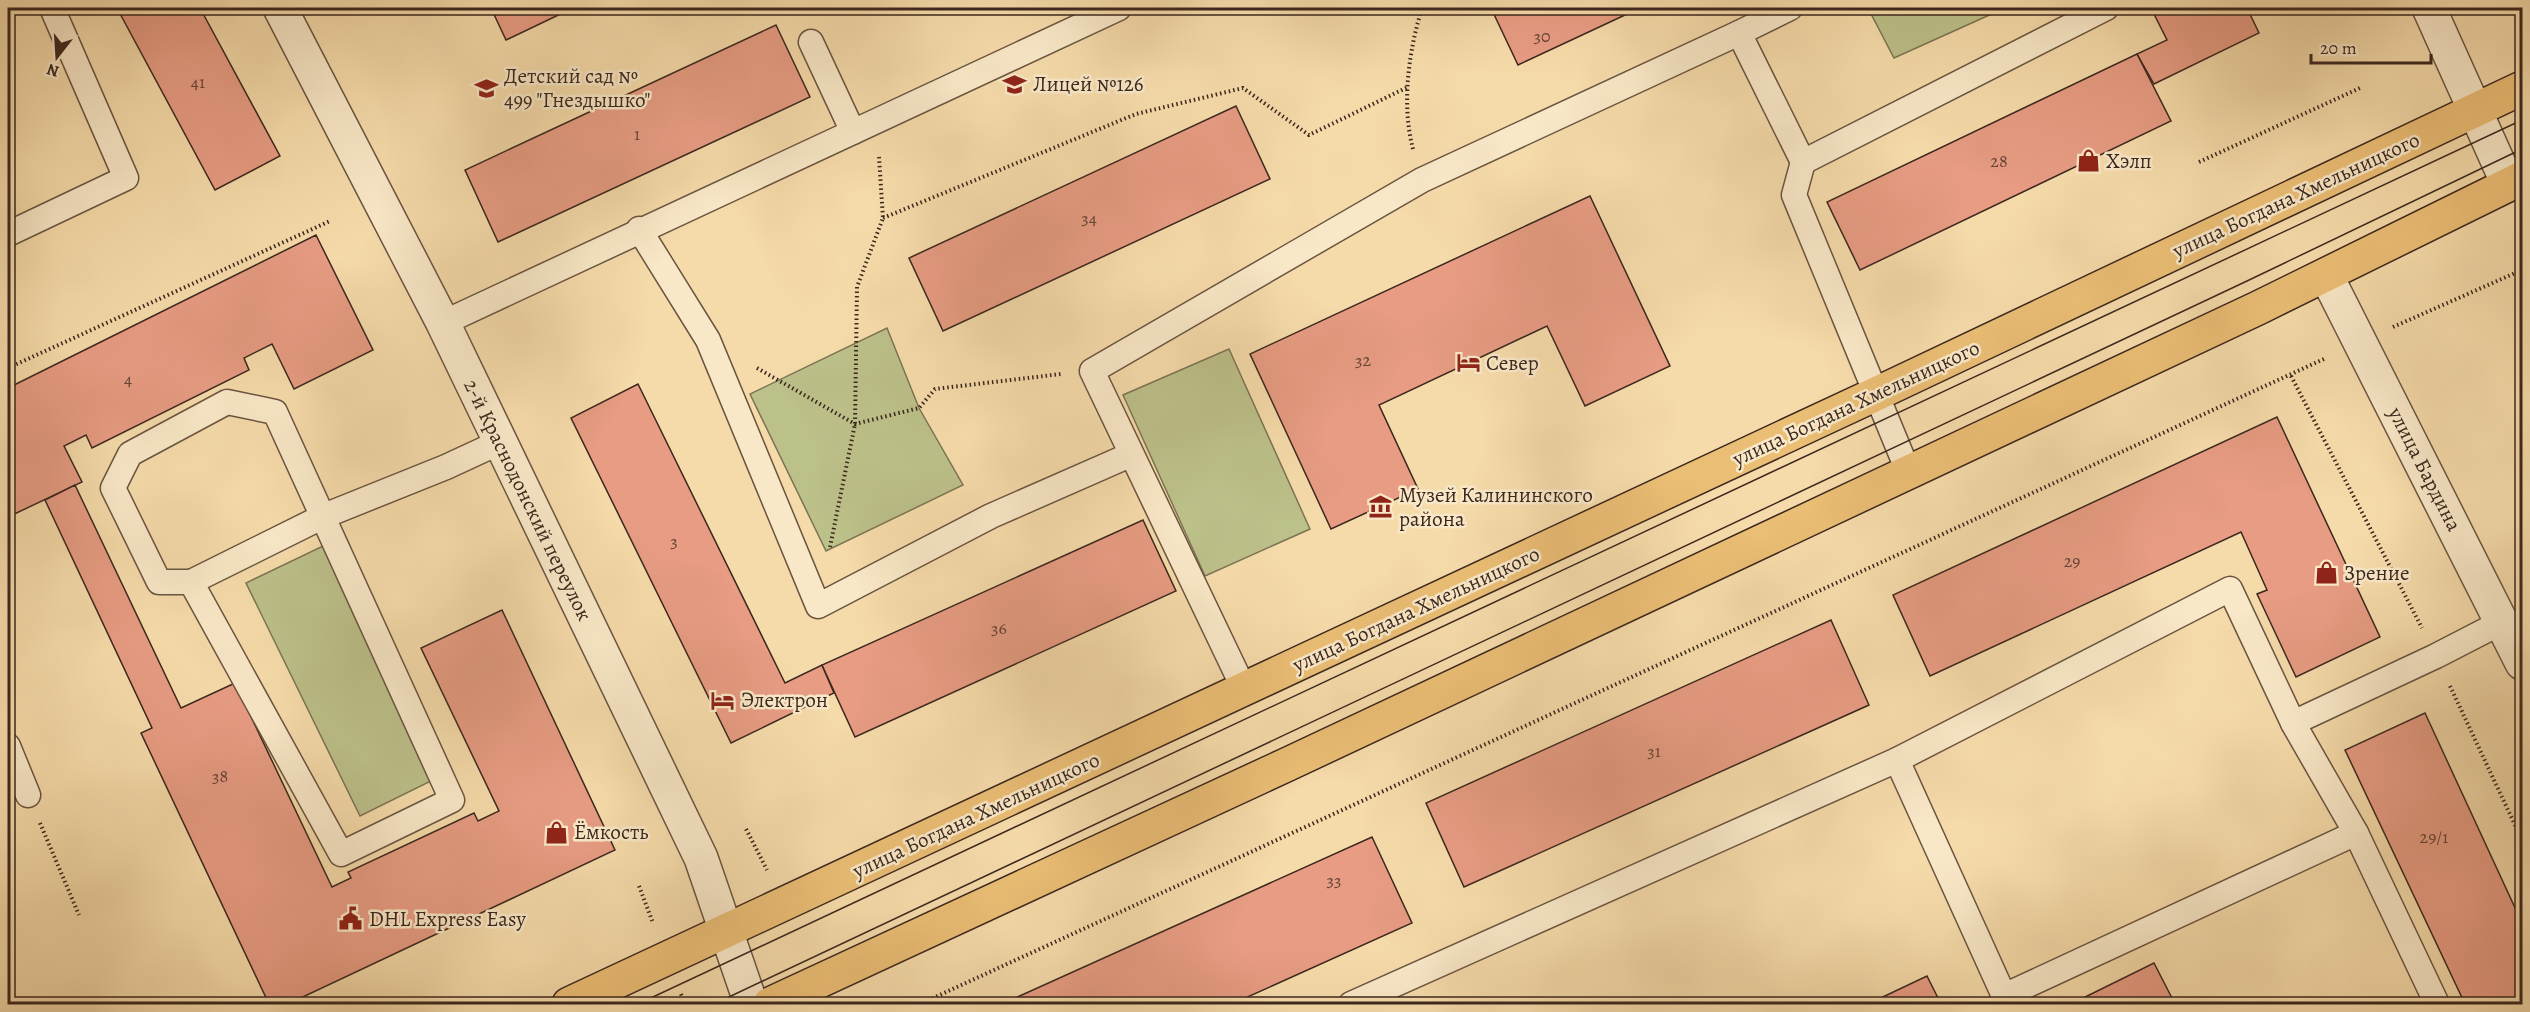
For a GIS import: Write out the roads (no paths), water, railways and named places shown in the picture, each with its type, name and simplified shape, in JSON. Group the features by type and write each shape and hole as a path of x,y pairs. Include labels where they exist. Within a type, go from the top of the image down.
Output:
{"highway":[{"name":"улица Богдана Хмельницкого","path":"569,1005 1876,394 2523,88"},
{"path":"770,1005 1297,760 2326,275 2516,181"}],"street":[{"name":"2-й Краснодонский переулок","path":"280,8 443,323 701,858 751,1005"},
{"path":"2428,8 2475,110 2516,181"},
{"name":"улица Бардина","path":"2326,275 2523,663"}],"lane":[{"path":"8,234 126,178 52,8"},
{"path":"443,323 1119,8"},
{"path":"1244,689 1130,455 1092,370 1422,180 1790,8"},
{"path":"1803,162 2106,8"},
{"path":"1739,33 1803,162 1794,195 1908,471"},
{"path":"811,42 853,132"},
{"path":"639,230 708,340 818,606 991,516 1130,455"},
{"path":"191,582 341,854 452,800 324,516 275,412 227,402 130,454 113,488 159,582 191,582 324,516 446,467 500,442"},
{"path":"1351,1005 1897,760 2230,589 2293,723 2356,833 2437,1005"},
{"path":"2293,723 2436,656 2502,622"},
{"path":"8,746 28,795"},
{"path":"1897,760 2004,996 2356,833"}],"tram line":[{"path":"638,1004 2522,120"},
{"path":"714,1004 2522,149"}],"place":[{"name":"Лицей №126","path":"1015,84"},
{"name":"Детский сад № 499 \"Гнездышко\"","path":"486,88"},
{"name":"Хэлп","path":"2088,161"},
{"name":"Север","path":"1468,363"},
{"name":"Музей Калининского района","path":"1381,507"},
{"name":"Зрение","path":"2326,573"},
{"name":"Электрон","path":"723,700"},
{"name":"Ёмкость","path":"556,832"},
{"name":"DHL Express Easy","path":"351,919"}]}
